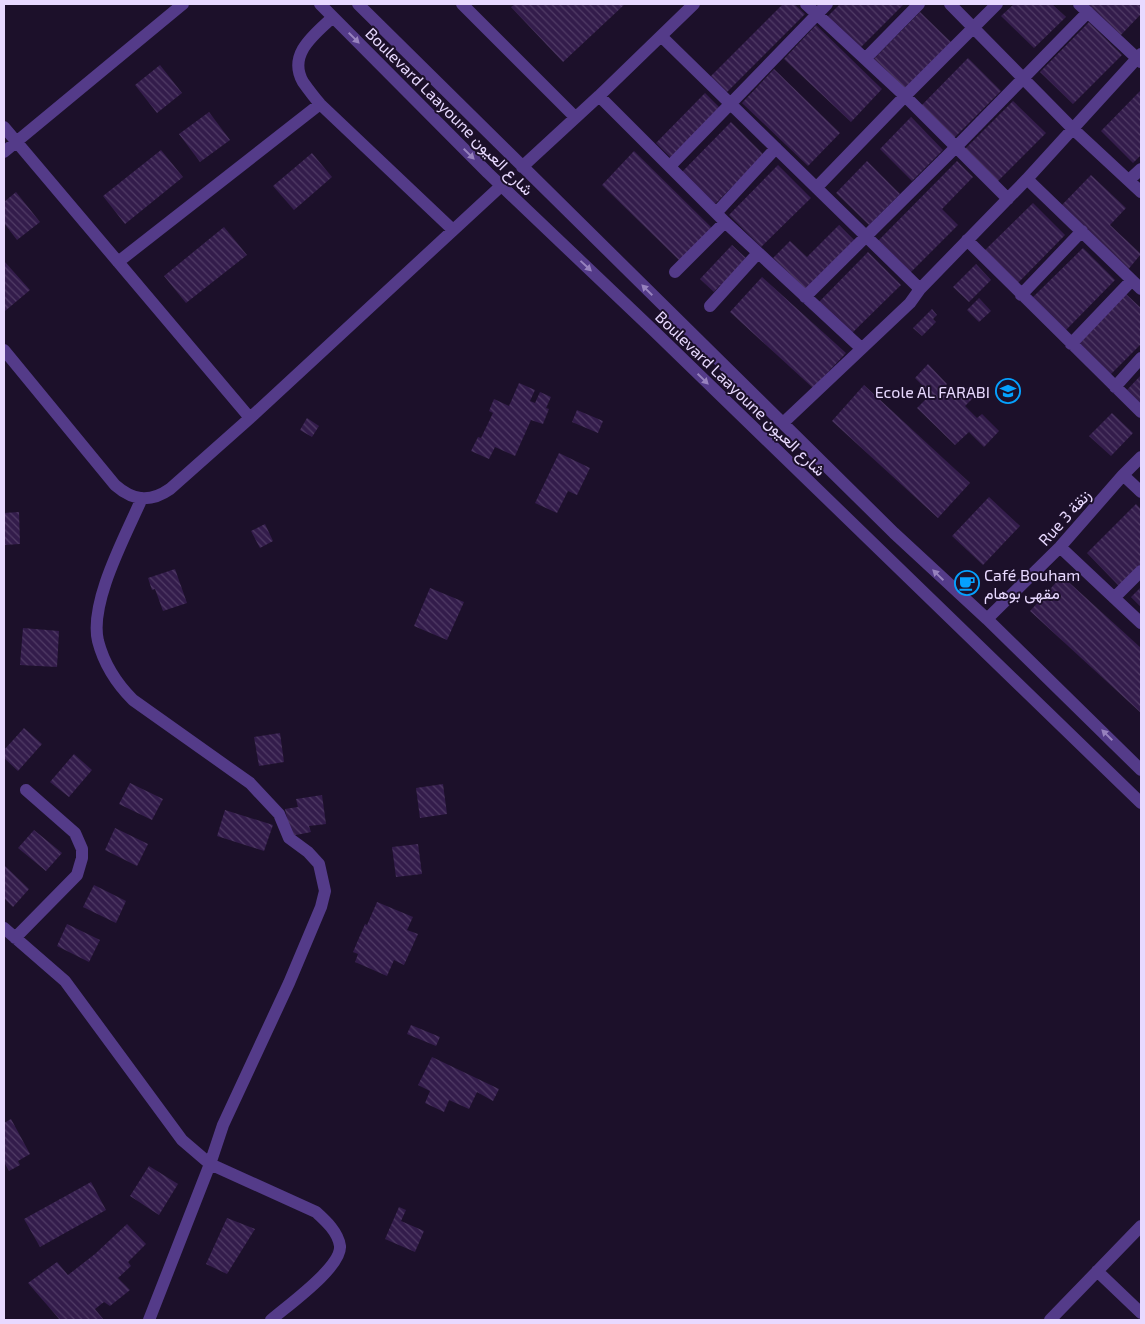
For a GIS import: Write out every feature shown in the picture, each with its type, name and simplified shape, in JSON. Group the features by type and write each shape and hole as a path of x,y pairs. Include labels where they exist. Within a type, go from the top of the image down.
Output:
{"street":[{"path":"4,152 183,4"},
{"name":"Boulevard Laayoune شارع العيون","path":"320,4 501,186 654,331 1141,803"},
{"name":"Boulevard Laayoune شارع العيون","path":"358,4 901,539 1141,770"},
{"path":"462,4 575,117"},
{"path":"522,167 694,4"},
{"path":"806,4 905,96 1008,198"},
{"path":"671,165 827,4"},
{"path":"865,58 919,4"},
{"path":"950,4 1072,128 1141,192"},
{"path":"817,187 997,4"},
{"path":"783,423 910,302 920,289 1027,179 1072,128 1140,58 1084,8 1023,79 805,297"},
{"path":"333,17 306,42 300,59 302,81 320,104 453,230"},
{"path":"661,36 920,289"},
{"path":"599,96 671,165 725,222 862,348"},
{"path":"118,262 320,104"},
{"path":"4,127 250,418"},
{"path":"717,212 776,148"},
{"path":"1129,180 1141,169"},
{"path":"1027,179 1141,289"},
{"path":"4,350 115,485 130,496 151,498 165,492 250,418 501,186"},
{"path":"675,272 725,222"},
{"path":"1021,295 1082,231"},
{"path":"967,240 1141,412"},
{"path":"710,306 758,253"},
{"path":"1071,344 1132,280"},
{"path":"1115,387 1141,358"},
{"name":"Rue 3 زنقة","path":"986,619 1060,547 1141,457"},
{"path":"1124,475 1141,492"},
{"path":"142,498 110,571 100,601 97,620 98,640 104,658 120,686 133,700 250,783 262,795 279,814 289,838 308,852 319,864 324,882 321,907 289,983 222,1125 210,1164 149,1320"},
{"path":"1060,547 1141,623"},
{"path":"1114,598 1141,570"},
{"path":"15,938 77,875 82,858 79,841 75,833 26,790"},
{"path":"4,928 65,981 182,1140 210,1164 316,1212 329,1224 336,1234 340,1250 339,1256 333,1265 321,1278 271,1320"},
{"path":"1050,1320 1141,1226"},
{"path":"1097,1270 1141,1313"}],"building":[{"path":"515,4 625,4 563,62 511,7"},
{"path":"783,4 794,4 805,14 723,96 707,80"},
{"path":"840,4 904,4 858,50 826,18"},
{"path":"1014,4 1052,4 1066,17 1034,48 1001,16"},
{"path":"1085,4 1141,4 1141,14 1119,37"},
{"path":"920,12 953,44 904,94 871,62"},
{"path":"1089,22 1122,55 1073,104 1040,72"},
{"path":"816,25 882,89 851,122 784,59"},
{"path":"968,58 1001,91 952,140 919,108"},
{"path":"160,65 182,93 157,113 135,85"},
{"path":"774,69 840,133 808,166 742,103"},
{"path":"1141,90 1141,155 1133,163 1101,131"},
{"path":"705,93 721,109 672,159 656,143"},
{"path":"1013,101 1046,133 997,182 964,150"},
{"path":"209,112 230,140 200,162 179,134"},
{"path":"911,117 943,150 912,181 880,149"},
{"path":"731,122 764,155 715,204 682,172"},
{"path":"161,150 183,177 125,224 103,196"},
{"path":"634,151 713,229 681,262 602,185"},
{"path":"312,153 332,177 294,210 273,186"},
{"path":"867,161 900,194 869,225 836,193"},
{"path":"957,161 973,177 942,209 958,225 908,275 876,243"},
{"path":"778,165 811,198 761,247 729,215"},
{"path":"1091,175 1126,208 1110,225 1141,254 1126,272 1059,208"},
{"path":"16,192 40,222 17,240 4,223 4,202"},
{"path":"1033,203 1065,235 1016,285 983,252"},
{"path":"839,225 855,241 806,290 773,258 790,241 807,257"},
{"path":"224,227 247,255 186,303 164,276"},
{"path":"732,245 746,258 724,288 720,285 714,292 700,279"},
{"path":"1083,248 1115,280 1066,330 1033,297"},
{"path":"868,252 901,285 851,334 819,302"},
{"path":"4,261 30,290 5,311 4,309"},
{"path":"976,264 991,280 969,302 953,287"},
{"path":"762,277 846,353 813,388 730,312"},
{"path":"1126,294 1141,308 1141,344 1110,375 1077,343"},
{"path":"979,298 991,311 979,322 967,310"},
{"path":"932,309 937,315 933,319 936,322 922,336 913,328"},
{"path":"928,364 947,384 945,386 956,397 968,387 974,390 973,398 965,406 977,418 982,414 999,431 984,447 969,432 955,445 917,408 931,394 915,378"},
{"path":"1141,375 1141,404 1127,390"},
{"path":"519,383 535,390 530,401 535,403 540,392 551,397 546,408 549,409 543,424 531,420 515,456 495,447 489,459 471,451 478,437 481,438 493,413 489,411 494,399 509,406"},
{"path":"864,385 970,483 938,518 832,421"},
{"path":"577,410 603,421 598,433 572,422"},
{"path":"1112,413 1133,433 1111,456 1089,436"},
{"path":"307,418 319,426 312,437 300,430"},
{"path":"559,453 590,468 577,495 568,491 557,513 535,503"},
{"path":"989,497 1020,526 983,565 952,536"},
{"path":"1136,504 1141,509 1141,564 1119,586 1087,553"},
{"path":"19,512 20,544 4,545 4,513"},
{"path":"265,524 273,541 260,548 251,531"},
{"path":"175,569 187,603 163,611 155,589 152,590 148,578"},
{"path":"1062,576 1141,648 1141,713 1030,611"},
{"path":"1141,587 1141,607 1131,597"},
{"path":"430,588 464,602 447,640 414,626"},
{"path":"23,628 59,631 57,667 20,665"},
{"path":"24,728 42,744 18,771 4,758 4,750"},
{"path":"280,733 284,762 259,766 254,737"},
{"path":"74,754 92,770 69,797 50,782"},
{"path":"130,783 163,799 152,820 119,804"},
{"path":"443,784 447,814 420,818 416,788"},
{"path":"322,795 326,824 309,826 311,832 291,836 285,809 298,807 296,799"},
{"path":"225,810 273,825 264,851 217,836"},
{"path":"115,828 148,844 137,866 105,850"},
{"path":"34,830 62,853 46,871 18,848"},
{"path":"418,844 422,874 396,877 392,847"},
{"path":"4,865 29,889 13,907 4,898"},
{"path":"94,885 126,901 116,923 83,907"},
{"path":"377,902 413,917 407,930 418,934 404,965 394,960 387,976 355,962 358,954 353,952"},
{"path":"67,924 100,940 89,962 57,946"},
{"path":"411,1025 440,1037 436,1046 407,1034"},
{"path":"432,1057 499,1089 493,1101 477,1092 469,1109 449,1100 444,1112 425,1103 430,1091 418,1085"},
{"path":"11,1119 30,1154 18,1161 20,1165 9,1171 4,1162 4,1123"},
{"path":"149,1166 178,1184 159,1215 130,1196"},
{"path":"91,1182 106,1210 40,1247 24,1219"},
{"path":"399,1207 406,1210 401,1221 424,1231 415,1252 385,1239"},
{"path":"227,1218 255,1229 227,1274 206,1264"},
{"path":"127,1224 146,1244 128,1262 131,1266 118,1278 130,1290 110,1306 104,1302 95,1309 104,1320 60,1320 28,1283 57,1262 68,1275 95,1254"}],"place":[{"name":"Ecole AL FARABI","path":"1008,391"},
{"name":"Café Bouham مقهى بوهام","path":"967,583"}]}
